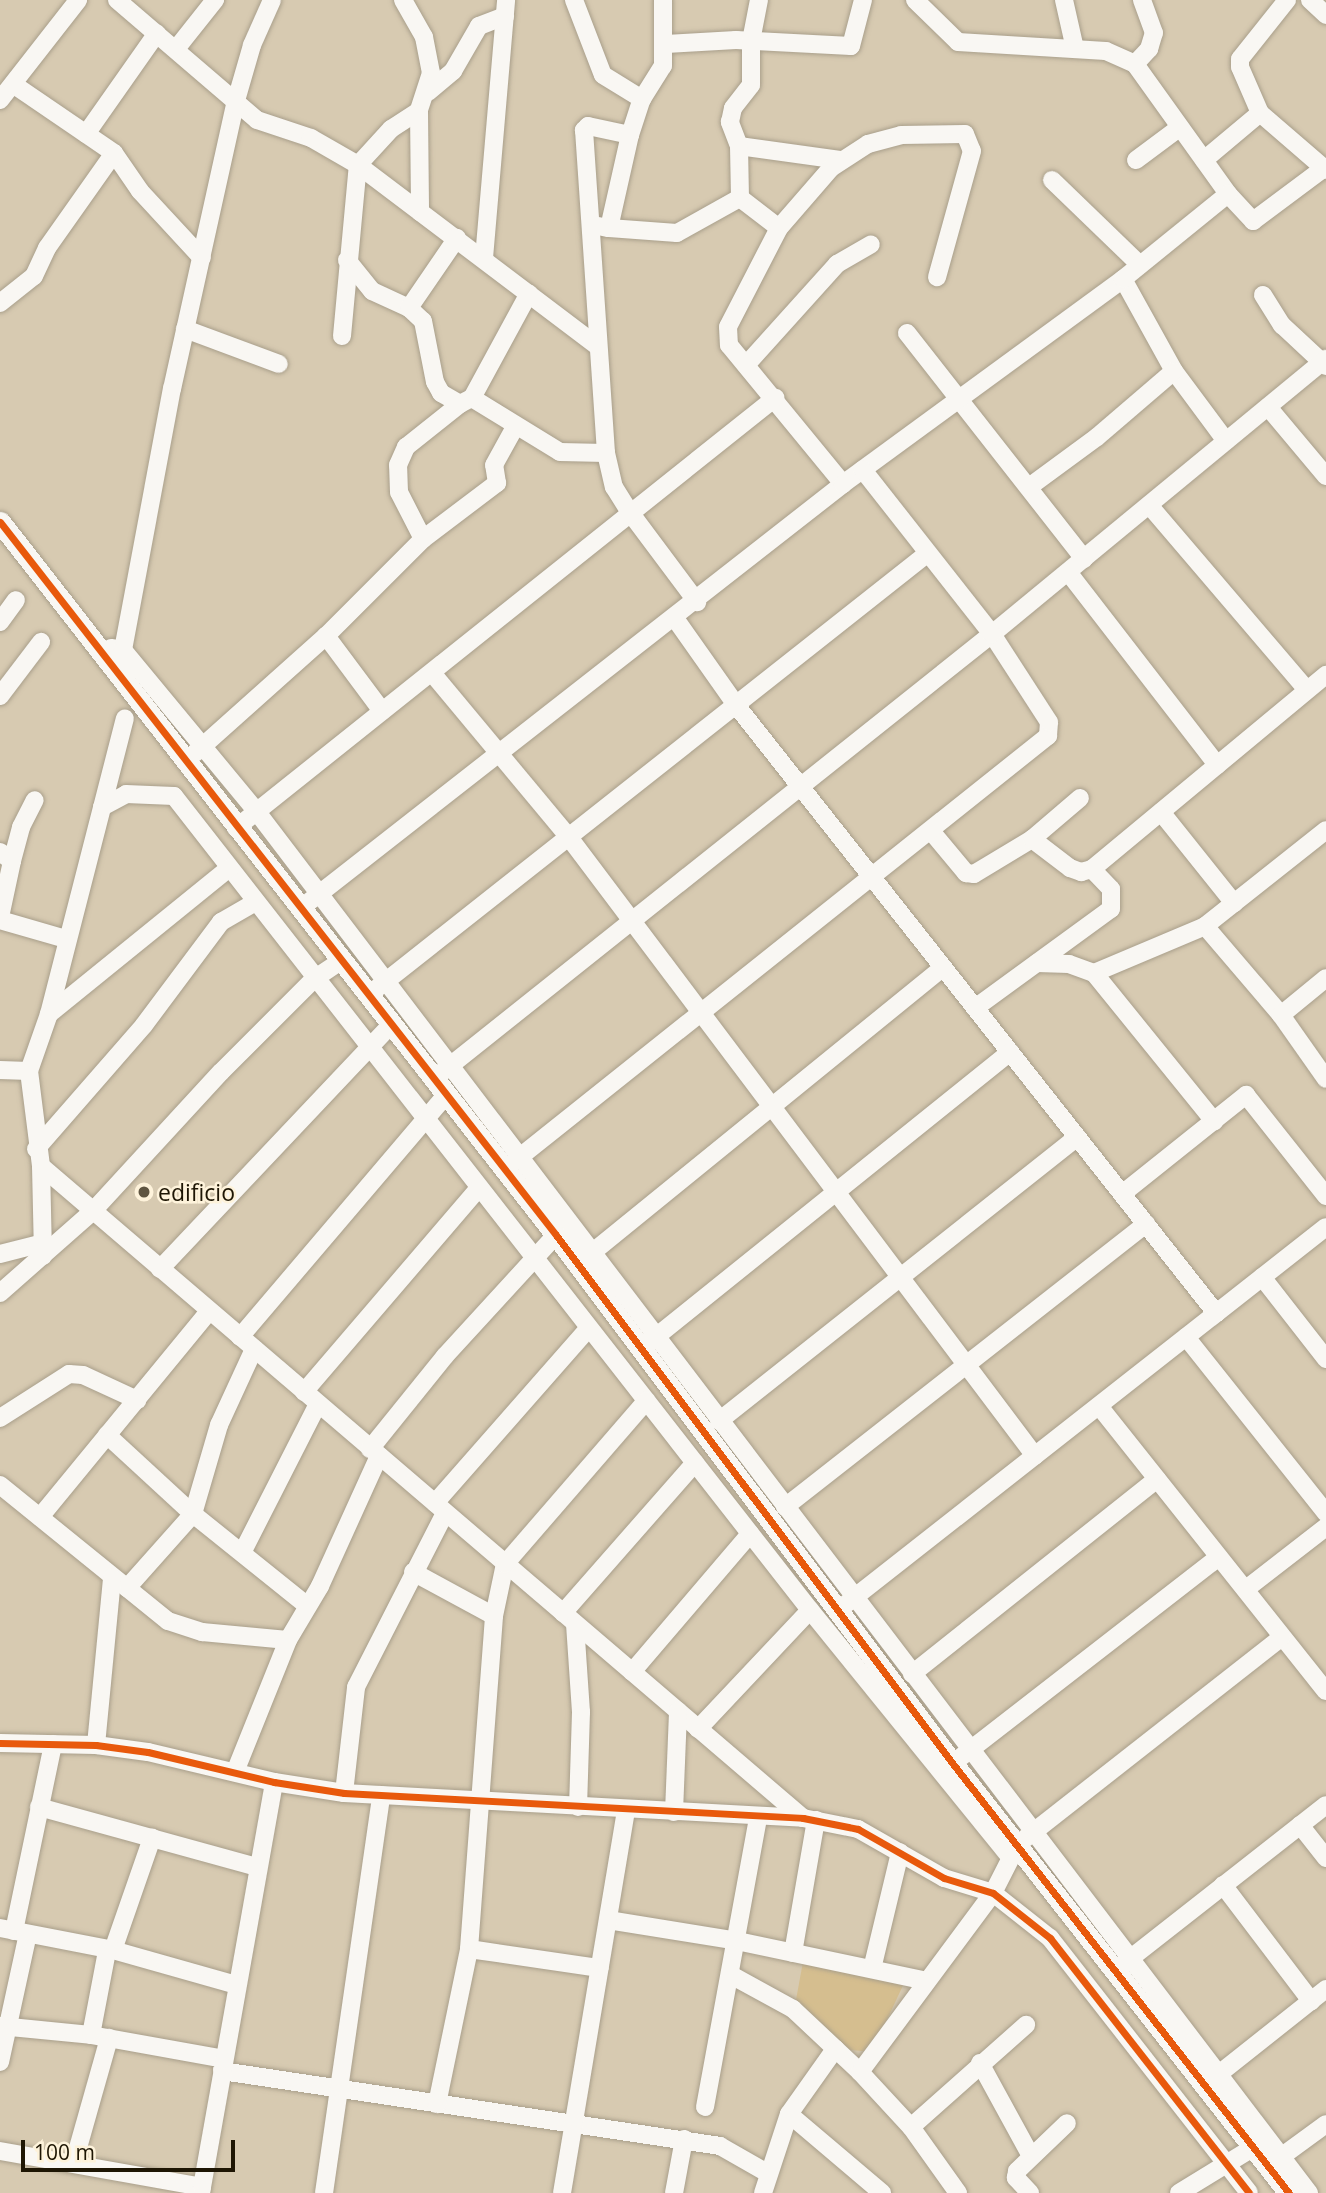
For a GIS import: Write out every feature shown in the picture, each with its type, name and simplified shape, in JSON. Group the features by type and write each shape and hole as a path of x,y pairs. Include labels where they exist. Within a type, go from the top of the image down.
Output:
{"street":[{"path":"0,100 78,0"},
{"path":"117,0 176,49 235,104 257,120 311,138 358,166 484,258 596,345"},
{"path":"176,49 215,0"},
{"path":"123,650 185,329 235,104 252,45 272,0"},
{"path":"403,0 424,37 431,73 428,92 419,111 420,212"},
{"path":"574,0 603,75 642,99"},
{"path":"601,226 642,99 663,66 666,44 663,0"},
{"path":"759,0 751,41 751,85 733,108 730,122 738,146 740,198 779,229"},
{"path":"666,44 751,41 851,46 863,0"},
{"path":"915,0 958,41 1112,52 1135,64 1228,194 1253,221 1325,169 1260,113 1240,59 1287,0"},
{"path":"1064,0 1075,49"},
{"path":"1135,64 1149,49 1154,33 1142,0"},
{"path":"1310,0 1326,15"},
{"path":"428,92 453,71 480,26 505,8"},
{"path":"484,258 505,8"},
{"path":"86,134 157,33"},
{"path":"13,84 114,153 140,191 202,258"},
{"path":"342,336 347,260 358,166 391,129 419,111"},
{"path":"1204,160 1260,113"},
{"path":"630,135 585,127 601,226 596,345 606,453 614,486 629,511 697,602"},
{"path":"1136,160 1180,128"},
{"path":"844,484 729,345 727,327 779,229 840,160 868,144 901,135 965,134 970,139 972,151 956,218 937,277"},
{"path":"738,146 840,160"},
{"path":"0,303 34,275 47,248 114,153"},
{"path":"1052,180 1140,265"},
{"path":"310,901 497,753 697,602 844,484 1123,279 1228,194"},
{"path":"601,226 677,233 740,198"},
{"path":"409,308 457,238"},
{"path":"747,364 837,264 871,244"},
{"path":"347,260 372,291 409,308 424,321 439,391 466,401 560,452 606,453"},
{"path":"1123,279 1174,371 1226,441"},
{"path":"423,539 399,492 398,465 406,447 466,401 529,293"},
{"path":"96,1745 119,1583 193,1514 247,1343 352,1202 424,1118 443,1079 628,921 992,635 1324,362 1282,325 1263,295"},
{"path":"185,329 279,364"},
{"path":"906,333 960,398 1084,559"},
{"path":"1029,487 1097,438 1174,371"},
{"path":"236,828 432,673 629,511 775,398"},
{"path":"1268,407 1326,476"},
{"path":"184,761 204,747 326,636 423,539 497,483 494,465 515,427"},
{"path":"512,1163 870,875 931,831 1048,736 1049,722 992,635 863,470"},
{"path":"1149,505 1307,690"},
{"path":"0,522 236,828 310,901 384,982 443,1079"},
{"path":"368,996 928,553"},
{"path":"1068,572 1217,765"},
{"path":"0,622 16,600"},
{"path":"674,617 736,705 1216,1313"},
{"path":"326,636 382,711"},
{"path":"0,696 41,642"},
{"path":"94,646 123,650 257,812 310,901 341,961 391,1025 443,1079 512,1163 847,1603 961,1757 1020,1845 1085,1934 1122,1965"},
{"path":"432,673 568,836 628,921 772,1105 1035,1456"},
{"path":"1032,839 1070,868 1081,872 1092,869 1326,675"},
{"path":"43,1249 38,1158 29,1071 49,1014 124,719"},
{"path":"102,807 126,794 171,794 810,1610 1020,1845 1122,1965 1275,2161 1309,2193"},
{"path":"931,831 966,873 974,874 1032,839 1080,798"},
{"path":"35,800 6,856 0,918 66,939"},
{"path":"1161,811 1234,903"},
{"path":"1094,974 1205,926 1326,830"},
{"path":"49,1014 229,868"},
{"path":"975,1008 1111,909 1111,888 1092,869"},
{"path":"38,1158 144,1025 221,922 255,902"},
{"path":"1205,926 1281,1015 1326,1079"},
{"path":"0,1293 43,1249 93,1211 314,979 341,961"},
{"path":"1037,963 1069,964 1094,974 1214,1121"},
{"path":"584,1259 943,967"},
{"path":"1281,1015 1326,978"},
{"path":"160,1269 391,1025"},
{"path":"648,1343 1010,1052"},
{"path":"0,1070 29,1071"},
{"path":"1122,1194 1246,1095 1326,1196"},
{"path":"719,1421 1077,1138"},
{"path":"38,1158 93,1211 160,1269 698,1729 809,1819"},
{"path":"512,1163 556,1234 584,1259"},
{"path":"243,1551 311,1398 479,1188"},
{"path":"785,1507 1146,1224"},
{"path":"847,1603 1326,1227"},
{"path":"235,1772 288,1640 306,1605 320,1586 375,1452 533,1257 556,1234"},
{"path":"0,1254 43,1249"},
{"path":"1262,1277 1326,1359"},
{"path":"40,1517 209,1311"},
{"path":"344,1793 356,1686 414,1572 440,1508 589,1328"},
{"path":"1186,1337 1326,1513"},
{"path":"648,1343 719,1421 785,1507 847,1603 912,1674 961,1757"},
{"path":"0,1418 69,1374 83,1375 137,1400"},
{"path":"437,2104 469,1949 478,1801 494,1616 505,1564 646,1401"},
{"path":"1099,1405 1326,1690"},
{"path":"107,1435 193,1514 243,1551 306,1605"},
{"path":"578,1807 581,1712 569,1619 695,1463"},
{"path":"912,1674 1157,1479"},
{"path":"0,1485 119,1583 183,1629 288,1640"},
{"path":"1246,1590 1326,1527"},
{"path":"632,1672 750,1534"},
{"path":"961,1757 1219,1557"},
{"path":"414,1572 494,1616"},
{"path":"698,1729 810,1610"},
{"path":"860,2073 926,1980 993,1893 1020,1845 1282,1637"},
{"path":"674,1812 678,1711"},
{"path":"0,1742 96,1745 274,1782 344,1793 809,1819 858,1829 944,1878 993,1893 1050,1938 1249,2193"},
{"path":"0,2062 14,1931 53,1744"},
{"path":"0,2151 74,2162 202,2190 274,1782"},
{"path":"324,2193 382,1795"},
{"path":"1122,1965 1326,1805"},
{"path":"39,1807 257,1867"},
{"path":"562,2193 626,1809"},
{"path":"705,2107 758,1817"},
{"path":"793,1953 809,1819"},
{"path":"1300,1825 1326,1858"},
{"path":"91,2035 110,1950 152,1838"},
{"path":"872,1969 900,1852"},
{"path":"1223,1885 1311,2001"},
{"path":"608,1920 737,1941 926,1980"},
{"path":"14,1931 110,1950 237,1984"},
{"path":"1050,1938 1085,1934"},
{"path":"469,1949 600,1968"},
{"path":"731,1975 793,2009 860,2073 911,2127 958,2193"},
{"path":"1211,2081 1326,1989"},
{"path":"911,2127 979,2063 1026,2025"},
{"path":"5,2026 109,2038 340,2089 573,2125 684,2139 720,2146 769,2174"},
{"path":"74,2162 109,2038"},
{"path":"763,2193 789,2114 835,2049"},
{"path":"979,2063 1031,2156"},
{"path":"1211,2081 1254,2147 1275,2161 1289,2193"},
{"path":"789,2114 882,2193"},
{"path":"1030,2193 1016,2178 1031,2156 1067,2123"},
{"path":"1275,2161 1326,2123"},
{"path":"674,2193 684,2139"},
{"path":"1179,2193 1254,2147"}],"shaded area":[{"path":"803,1962 905,1981 872,2052 841,2049 795,2005"}],"cycle path":[{"path":"0,522 556,1235 953,1764 1289,2193"},
{"path":"0,1743 96,1745 148,1752 274,1782 344,1793 803,1818 858,1829 944,1878 993,1893 1050,1938 1249,2193"}],"place":[{"name":"edificio","path":"144,1192"}]}
